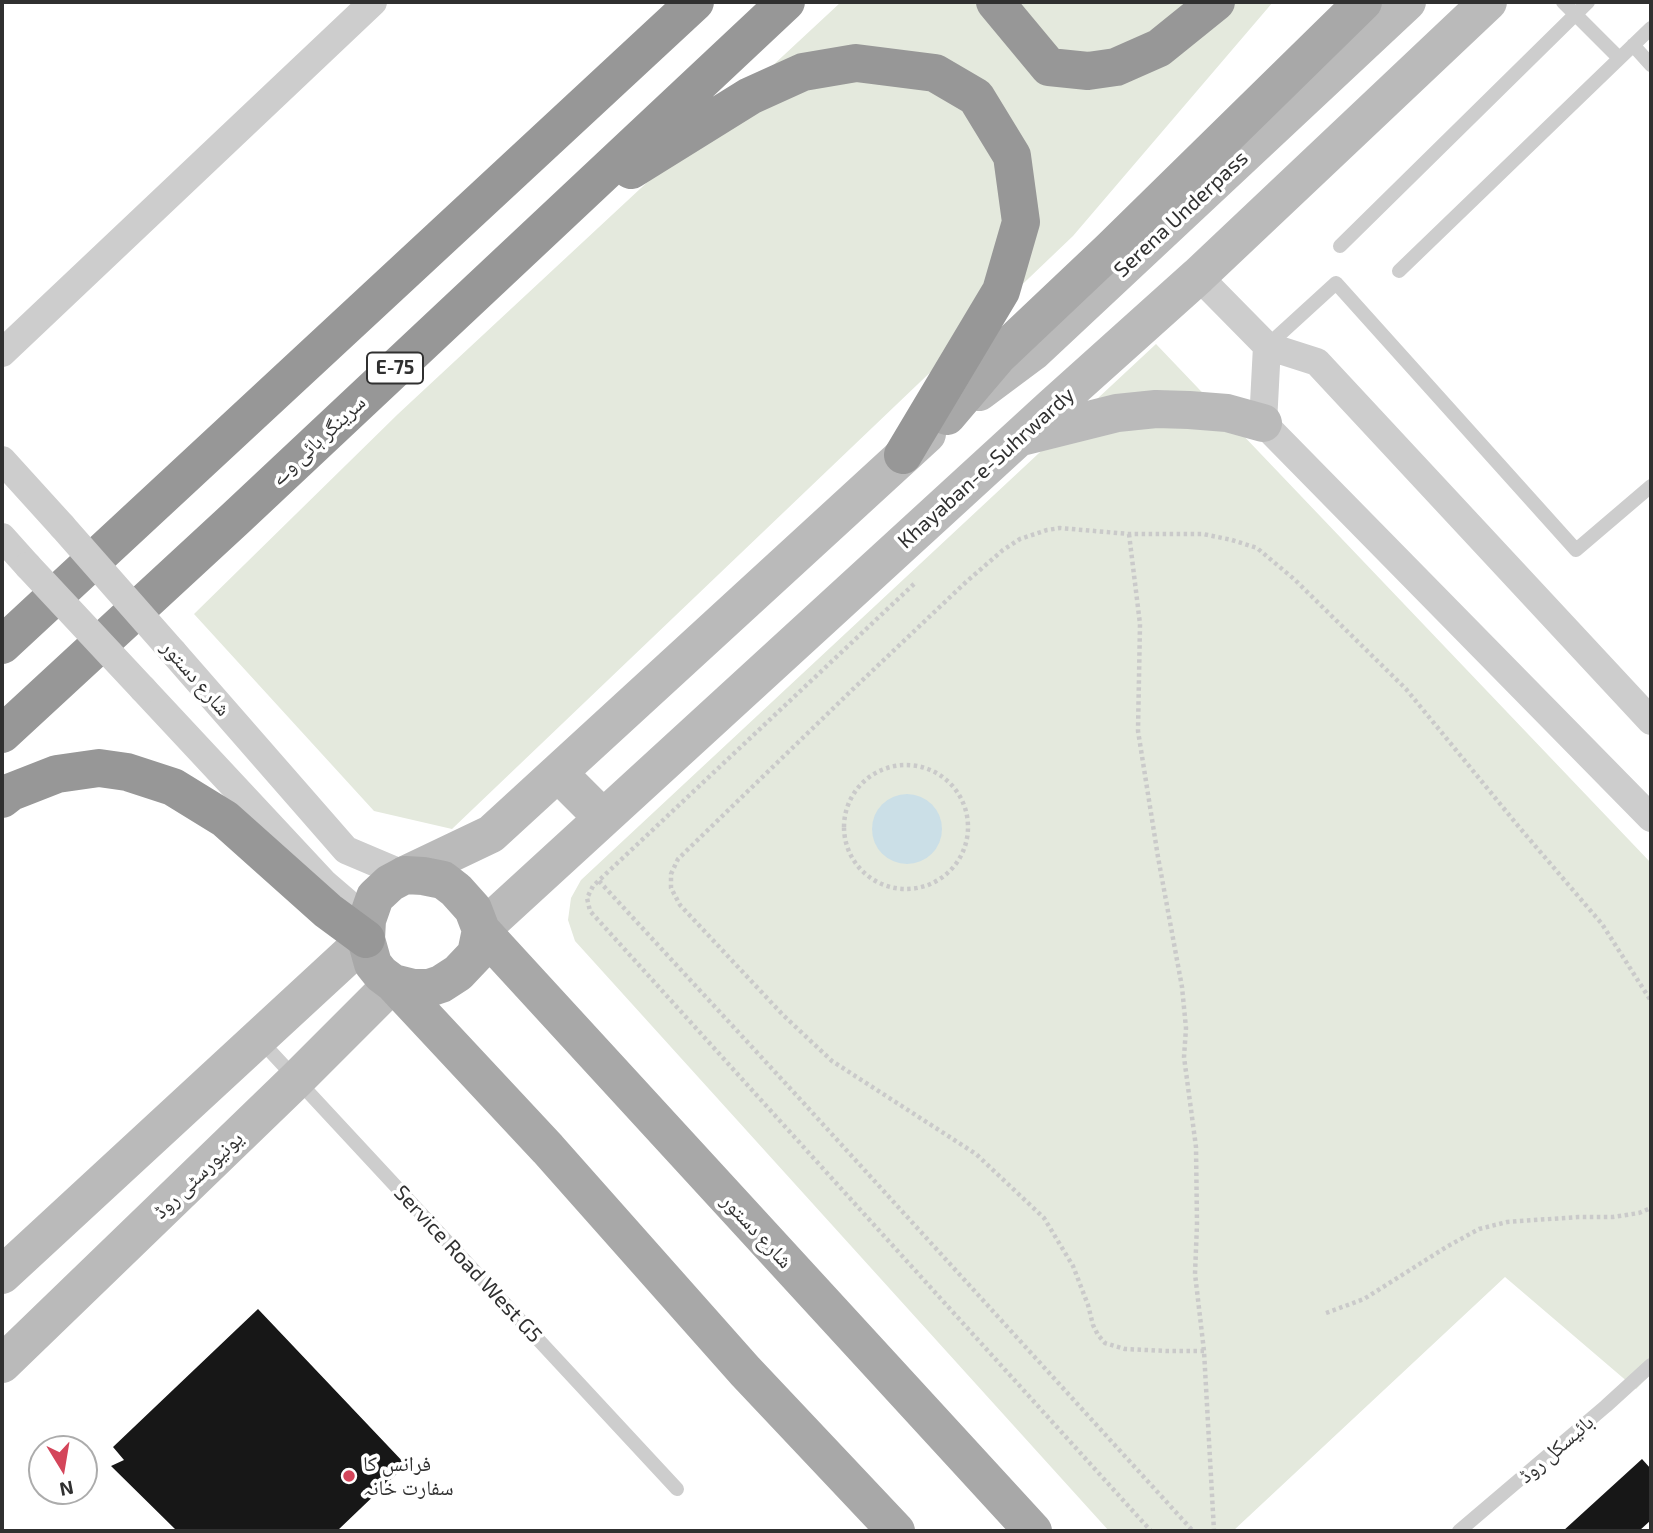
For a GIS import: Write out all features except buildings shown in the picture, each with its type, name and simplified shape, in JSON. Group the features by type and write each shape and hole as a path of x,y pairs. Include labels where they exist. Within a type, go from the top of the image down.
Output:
{"highway":[{"path":"2,645 695,2"},
{"name":"سرینگر ہائی وے","path":"2,734 236,519 786,2"},
{"path":"995,2 1049,67 1088,71 1116,66 1159,48 1216,2"},
{"path":"558,215 750,96 803,72 856,63 935,73 976,97 1012,156 1021,222 1001,291 903,455"},
{"path":"2,799 11,792 57,774 100,768 127,772 173,787 225,819 328,911 366,929"}],"main road":[{"path":"896,1531 745,1370 548,1149 393,983 381,974 373,964 366,929 375,897 390,883 491,834 947,416 998,355 1110,250 1363,2"},
{"name":"Serena Underpass","path":"947,416 1034,351 1407,2"},
{"name":"Khayaban-e-Suhrwardy","path":"481,930 1198,276 1488,2"},
{"path":"1020,437 1107,415 1156,409 1227,413 1263,423"},
{"path":"558,773 603,818"},
{"path":"393,983 413,988 429,988 441,984 458,973 476,954 481,930 473,909 443,880 405,875"},
{"path":"2,1275 258,1038 366,929"},
{"name":"شارع دستور","path":"481,930 1033,1531"},
{"name":"یونیورسٹی روڈ","path":"2,1364 393,983"}],"street":[{"path":"2,354 373,2"},
{"path":"1198,276 1267,346 1317,362 1651,721"},
{"path":"1267,346 1263,423 1651,818"},
{"name":"شارع دستور","path":"2,460 346,850 405,875"},
{"path":"2,537 366,929"}],"lane":[{"path":"1563,2 1619,58"},
{"path":"1340,246 1588,2"},
{"path":"1399,271 1651,28"},
{"path":"1633,45 1651,65"},
{"path":"1267,346 1336,283 1576,550 1651,486"},
{"name":"Service Road West G5","path":"258,1038 677,1489"},
{"name":"بائیسکل روڈ","path":"1459,1531 1606,1406 1651,1364"}],"path":[{"path":"1204,1351 1125,1349 1105,1343 1093,1325 1073,1266 1044,1218 976,1154 832,1061 783,1015 680,905 671,888 671,874 678,859 851,691 1003,550 1020,539 1060,528 1129,534 1203,534 1257,548 1294,579 1406,689 1602,924 1651,1001"},
{"path":"1129,534 1140,624 1138,731 1182,988 1186,1028 1184,1057 1196,1147 1195,1274 1204,1351 1214,1531"},
{"path":"916,582 593,886 587,898 590,911 1151,1531"},
{"path":"903,765 922,767 940,775 955,788 964,805 968,824 966,843 958,860 945,875 928,885 909,888 890,886 872,879 864,872 848,849 844,830 846,810 854,793 867,778 884,769 903,765"},
{"path":"598,881 1193,1531"},
{"path":"1326,1313 1364,1299 1479,1229 1507,1222 1613,1217 1651,1208"}],"shaded area":[{"path":"841,2 1273,2 1073,236 452,829 374,811 194,614 398,414"},
{"path":"1156,344 1651,863 1651,1374 1636,1389 1505,1277 1233,1531 1109,1531 575,941 568,920 571,898 581,880"},
{"path":"907,794 932,804 942,829 932,854 907,864 882,854 872,829 882,804"}],"place":[{"name":"فرانس کا سفارت خانہ","path":"349,1476"}]}
